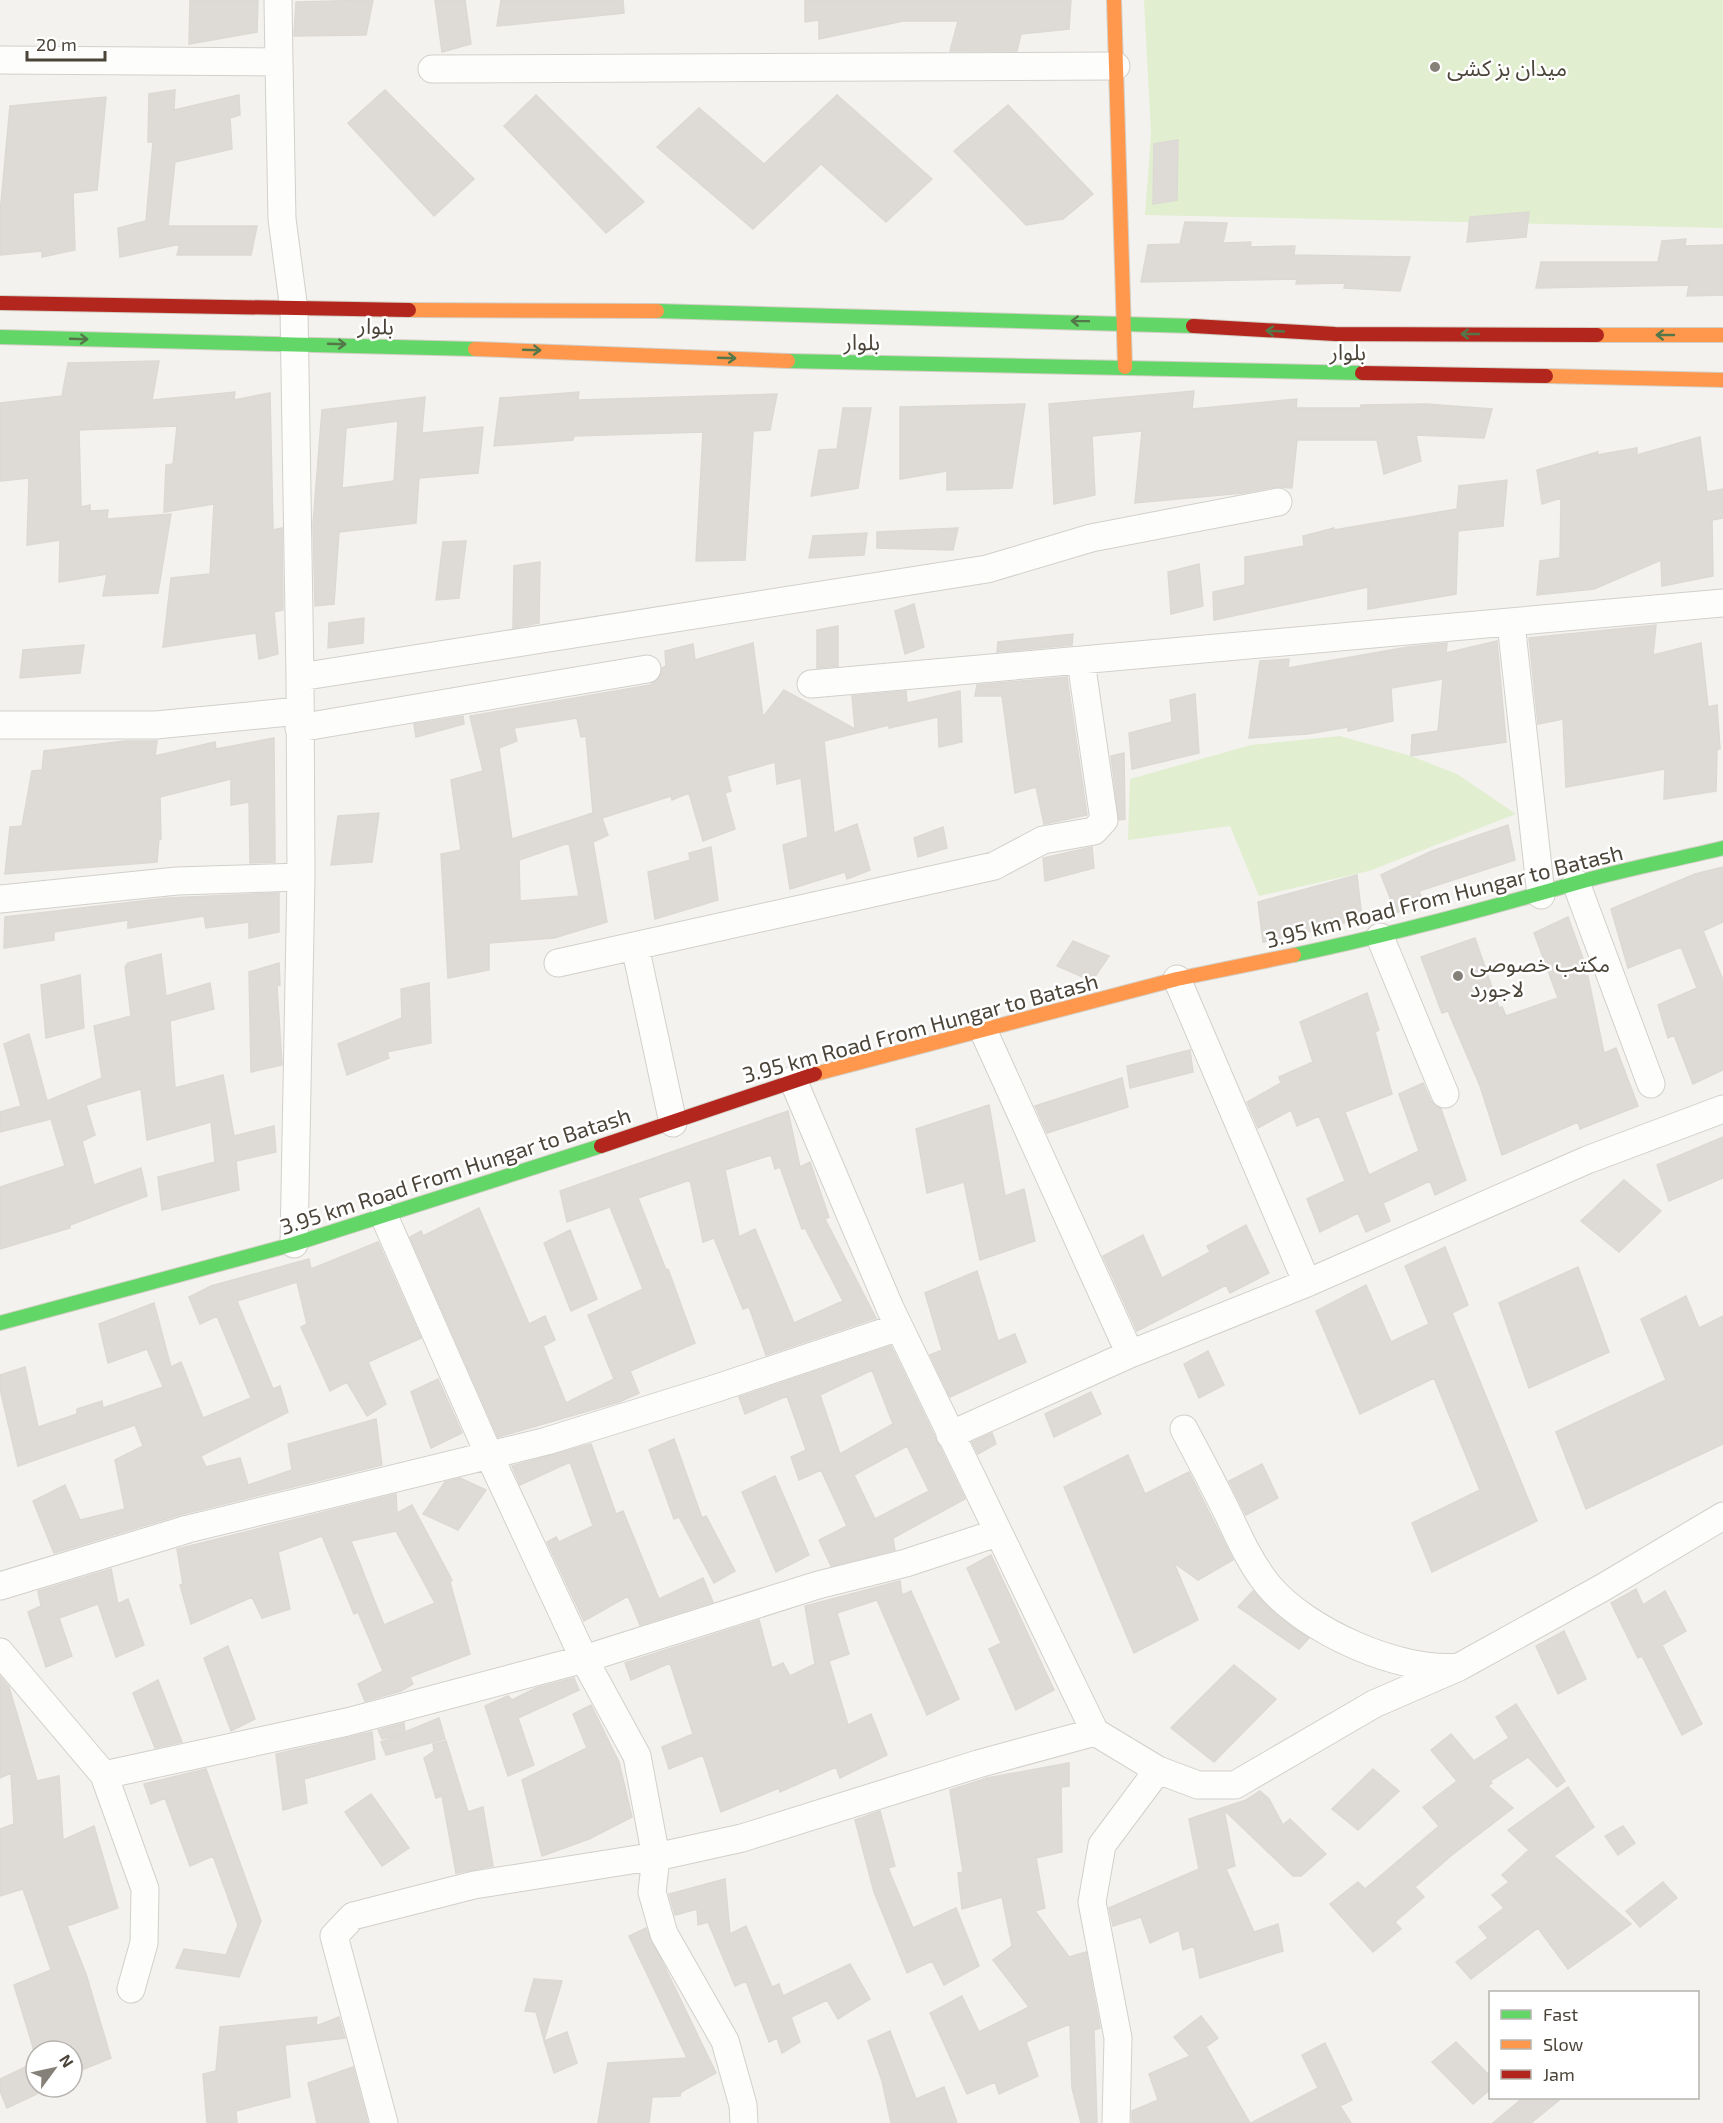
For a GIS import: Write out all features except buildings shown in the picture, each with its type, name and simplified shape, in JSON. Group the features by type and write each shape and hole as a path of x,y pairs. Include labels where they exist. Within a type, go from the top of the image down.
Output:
{"main road":[{"path":"1114,0 1125,368"},
{"name":"بلوار","path":"0,303 41,321 295,343 815,362 1723,380"},
{"name":"بلوار","path":"0,337 41,321 294,310 641,310 1125,322 1335,334 1723,335"},
{"name":"3.95 km Road From Hungar to Batash","path":"0,1323 294,1244 673,1123 793,1080 1177,979 1380,937 1541,895 1576,883 1723,848"}],"street":[{"path":"278,0 282,219 294,310 300,677 301,877 294,1244"},
{"path":"0,60 279,62"},
{"path":"432,69 1116,66"},
{"path":"300,677 987,569 1091,537 1278,502"},
{"path":"811,684 1081,662 1723,603"},
{"path":"1511,623 1541,895"},
{"path":"558,963 994,866 1043,840 1094,831 1104,820 1081,662"},
{"path":"0,725 156,724 299,719 647,669"},
{"path":"0,899 177,881 301,877"},
{"path":"1576,883 1651,1084"},
{"path":"1380,937 1445,1094"},
{"path":"635,946 673,1123"},
{"path":"1177,979 1306,1283"},
{"path":"983,1030 1130,1354"},
{"path":"793,1080 899,1327 1095,1732 1158,1770 1198,1785 1235,1785 1374,1704 1459,1667 1602,1588 1723,1516"},
{"path":"950,1435 1130,1354 1306,1283 1587,1160 1723,1109"},
{"path":"384,1216 490,1457 584,1659 638,1756 652,1892 664,1934 725,2041 742,2105 744,2123"},
{"path":"0,1586 188,1529 490,1457 717,1388 899,1327"},
{"path":"1184,1428 1246,1551 1269,1586 1313,1624 1370,1653 1437,1670 1459,1667"},
{"path":"104,1775 347,1722 584,1659 818,1585 906,1563 997,1533"},
{"path":"0,1652 104,1775 145,1889 144,1943 131,1989"},
{"path":"384,2123 334,1936 340,1927 353,1916 474,1885 650,1857 742,1838 978,1764 1095,1732"},
{"path":"1116,2123 1118,2038 1092,1902 1101,1845 1158,1770"}],"green space":[{"name":"میدان بز کشی","path":"1144,0 1723,0 1723,228 1145,215 1151,134"},
{"path":"1340,736 1411,756 1457,774 1516,814 1369,871 1259,896 1230,826 1128,840 1130,779 1251,745"}],"traffic: fast":[{"path":"657,311 1193,326"},
{"path":"0,337 475,349"},
{"path":"788,361 1362,373"},
{"path":"1294,955 1436,922 1613,873 1723,848"},
{"path":"0,1323 294,1244 601,1146"}],"traffic: slow":[{"path":"1114,0 1125,367"},
{"path":"409,310 657,311"},
{"path":"1597,335 1723,335"},
{"path":"475,349 788,361"},
{"path":"1546,376 1723,380"},
{"path":"815,1074 1177,979 1294,955"}],"traffic: jam":[{"path":"0,303 409,310"},
{"path":"1193,326 1335,334 1597,335"},
{"path":"1362,373 1546,376"},
{"path":"601,1146 815,1074"}],"place":[{"name":"میدان بز کشی","path":"1435,67"},
{"name":"مکتب خصوصی لاجورد","path":"1458,976"}]}
